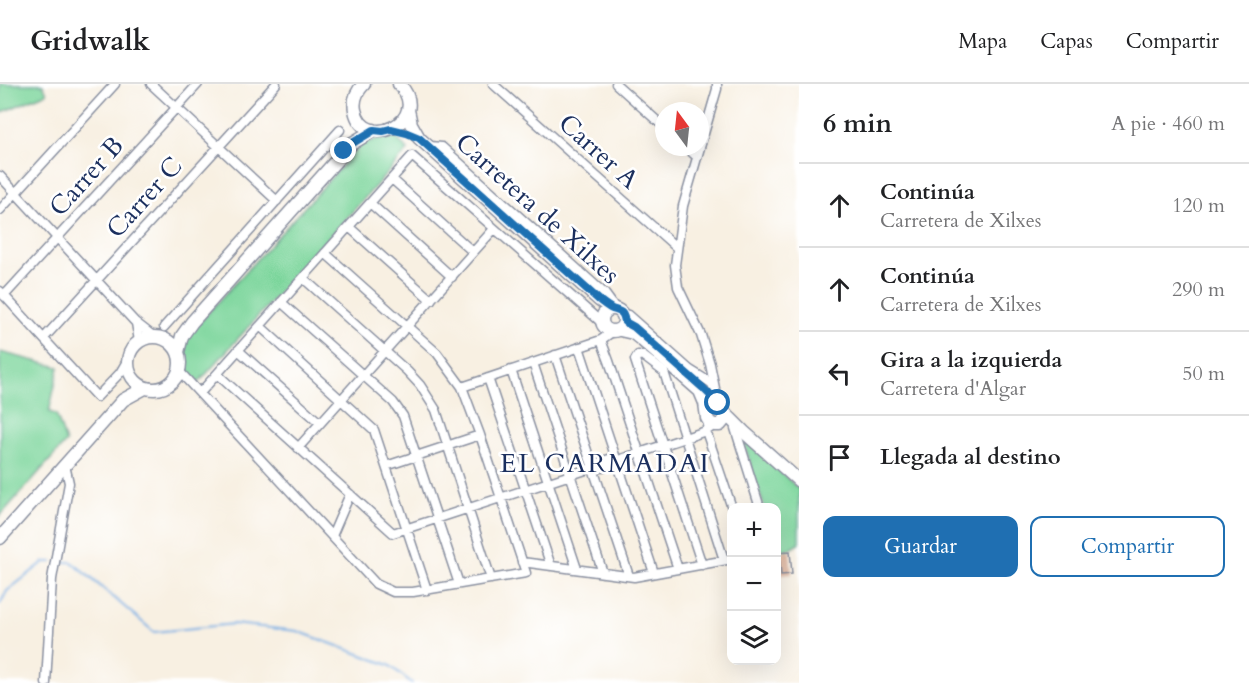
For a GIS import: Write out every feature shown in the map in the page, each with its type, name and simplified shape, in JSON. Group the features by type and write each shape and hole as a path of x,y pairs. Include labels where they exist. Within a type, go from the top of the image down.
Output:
{"main road":[{"path":"399,84 408,90"},
{"path":"358,87 354,101 355,109 357,116 367,127 383,131 391,129 399,125 408,110"},
{"name":"Carretera de Xilxes","path":"408,90 411,124 423,142"},
{"path":"177,352 182,336 191,324 347,147 355,133 357,116"},
{"name":"Carretera de Xilxes","path":"391,129 407,133 423,142 599,300 612,322 638,337 700,391 705,403 715,414 739,430 799,481"},
{"path":"347,147 374,130"},
{"path":"160,334 177,352 179,371 169,384 161,388 145,388 130,375 128,368 127,361 133,346 139,341 160,334 178,333 191,324"},
{"path":"123,400 130,375"},
{"path":"0,538 123,400 145,388"}],"street":[{"path":"0,210 115,84"},
{"path":"151,84 277,201"},
{"name":"Carrer B","path":"2,293 57,238 198,84"},
{"name":"Carrer C","path":"44,338 276,84"},
{"name":"Carrer A","path":"493,84 677,248"},
{"path":"616,84 655,119"},
{"path":"717,84 683,206 675,265 678,287 701,335 710,364 715,414 731,503"},
{"path":"0,176 135,322 160,334 340,130"},
{"name":"Carretera de Xilxes","path":"423,142 442,147 605,294 612,322"},
{"path":"321,151 347,147"},
{"name":"Carretera de Xilxes","path":"392,179 412,156 494,229 612,322"},
{"path":"200,393 392,179 473,252"},
{"path":"370,203 452,276"},
{"path":"349,227 430,300"},
{"path":"298,448 494,229"},
{"path":"179,371 376,584 393,592 412,592 526,573 462,387 437,353 325,253"},
{"path":"303,278 407,371 420,385 436,410 491,579"},
{"path":"2,293 98,397 127,361"},
{"path":"188,300 191,324"},
{"path":"281,302 393,402 404,416 459,584"},
{"name":"Carretera de Xilxes","path":"612,322 628,315 690,370 711,383 715,414"},
{"path":"135,322 139,341"},
{"path":"462,387 579,347 612,322"},
{"path":"612,322 609,361 678,569"},
{"path":"260,326 374,430 427,590"},
{"path":"579,347 654,573"},
{"path":"238,350 320,423"},
{"path":"555,355 628,576"},
{"path":"702,565 635,360 638,356 643,356 664,372 727,557"},
{"path":"533,363 603,573"},
{"path":"699,376 710,364"},
{"path":"511,370 577,569"},
{"path":"217,374 393,533 594,468 597,463 609,459 616,461 685,438 715,414"},
{"path":"488,378 551,566"},
{"path":"739,430 759,503"},
{"path":"386,466 480,435"},
{"path":"46,683 52,579 69,483 64,465"},
{"path":"332,536 350,494"},
{"path":"522,562 634,577 727,560"}],"green space":[{"path":"0,84 43,84 47,93 0,113"},
{"path":"396,138 408,150 198,383 185,367 186,340 189,334 361,145 377,139"},
{"path":"0,352 59,367 49,412 56,414 66,442 0,516"},
{"path":"744,444 751,444 799,489 799,544 791,549 781,550 781,503 763,503"}],"building":[{"path":"790,551 792,574 781,575 781,552"}],"waterway":[{"path":"0,604 7,591 44,562 52,562"},
{"path":"58,562 72,562 154,632 234,624 297,631 389,665 412,683"}],"district":[{"name":"EL CARMADAI","path":"605,463"}],"route":[{"path":"344,151 374,130 391,129 419,138 599,300 612,309 620,311 625,322 634,327 718,403"}]}
